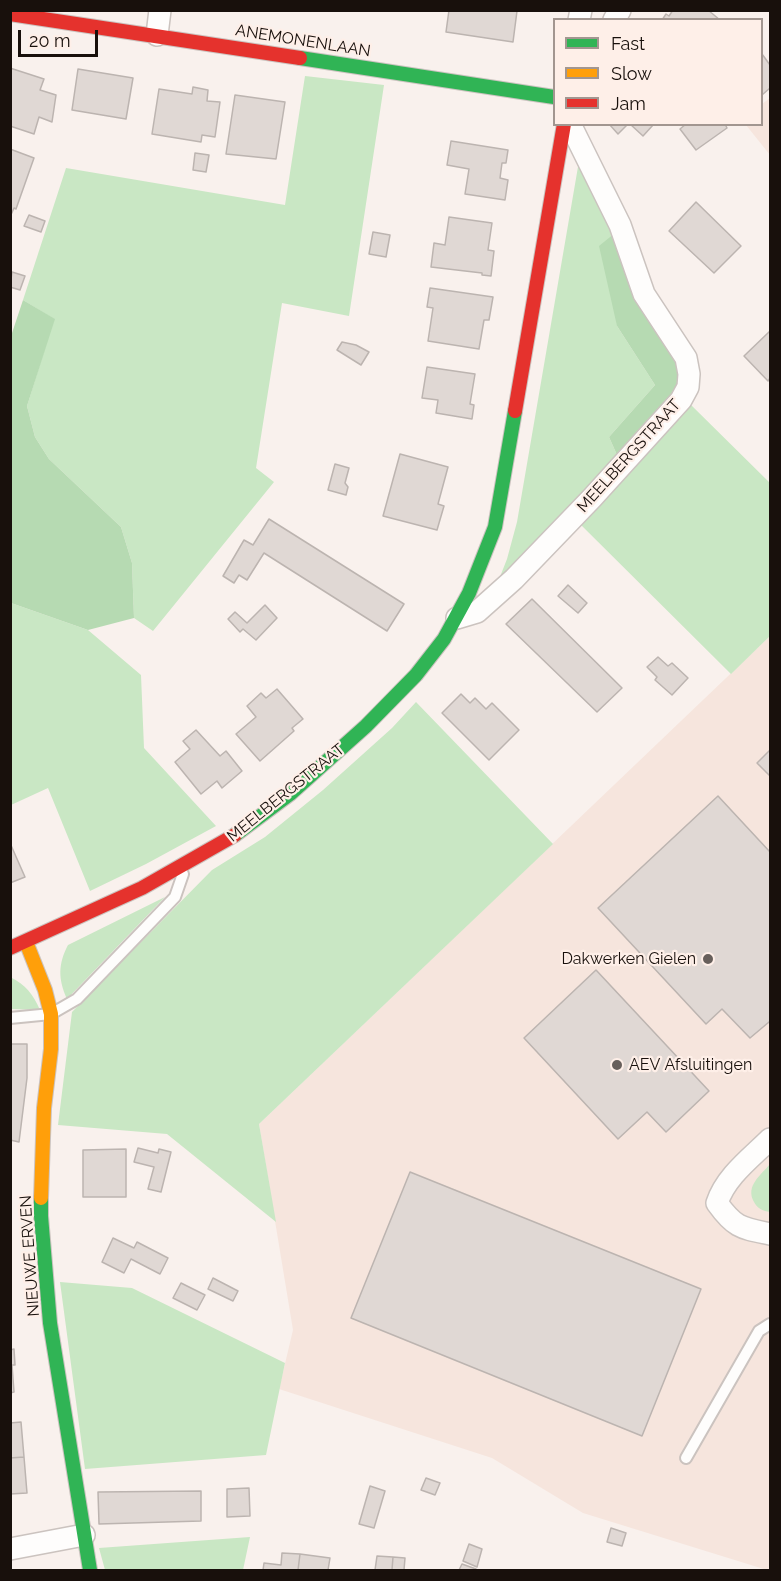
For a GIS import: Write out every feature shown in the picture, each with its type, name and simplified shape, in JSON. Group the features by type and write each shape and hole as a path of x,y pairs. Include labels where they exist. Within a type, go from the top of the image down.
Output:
{"street":[{"path":"157,35 160,10"},
{"name":"ANEMONENLAAN","path":"10,14 553,97"},
{"name":"MEELBERGSTRAAT","path":"10,948 138,892 220,845 280,802 332,758 397,698 434,654 457,618 477,579 495,527 564,126"},
{"name":"MEELBERGSTRAAT","path":"457,618 477,612 514,579 681,400 688,387 689,374 686,358 644,294 620,225 571,126"},
{"name":"NIEUWE ERVEN","path":"26,942 45,990 51,1014 51,1049 44,1107 40,1216 50,1323 90,1570"},
{"path":"771,1139 738,1170 722,1189 717,1203 729,1220 746,1229 771,1234"},
{"path":"10,1549 84,1535"}],"lane":[{"path":"10,1018 51,1014 77,999 176,897 186,865"},
{"path":"686,1458 759,1331 771,1324"}],"shaded area":[{"path":"770,98 770,155 747,126 763,126 763,103"},
{"path":"770,636 770,1570 767,1570 583,1513 492,1458 279,1389 293,1330 259,1124"}],"green space":[{"path":"305,76 384,85 349,316 282,303 256,468 274,482 153,631 134,618 132,563 121,527 49,459 35,437 27,406 54,319 23,300 66,168 285,205"},
{"path":"579,161 615,233 617,326 655,385 609,437 617,455 496,587 507,559 517,522"},
{"path":"615,233 678,358 680,389 617,455 609,437 655,385 617,326 599,246"},
{"path":"23,300 55,319 27,406 35,437 49,459 121,527 132,563 134,618 88,630 11,603 10,339"},
{"path":"689,403 770,483 770,636 731,674 579,523"},
{"path":"11,603 88,630 141,675 144,748 216,826 90,891 48,788 11,805"},
{"path":"416,702 553,844 259,1124 276,1222 167,1134 58,1125 72,1012 212,870 265,837 323,790 392,728"},
{"path":"165,897 67,999 60,972 68,945"},
{"path":"10,977 28,990 40,1010 11,1009"},
{"path":"770,1164 770,1212 757,1206 751,1191 755,1181"},
{"path":"60,1282 132,1288 285,1363 266,1455 85,1469"},
{"path":"250,1537 243,1570 105,1570 99,1548"}],"building":[{"path":"449,10 517,11 513,42 446,32"},
{"path":"673,10 708,10 718,18 663,18 666,14 669,16"},
{"path":"763,55 770,65 770,88 763,94"},
{"path":"10,68 44,79 40,90 56,95 52,122 39,117 34,134 10,126"},
{"path":"78,69 133,78 126,119 72,110"},
{"path":"193,87 208,90 207,101 220,102 215,137 202,135 201,142 152,134 159,89 192,94"},
{"path":"235,95 285,102 276,159 226,154"},
{"path":"611,126 626,126 618,134"},
{"path":"632,126 652,126 643,136"},
{"path":"684,126 726,126 727,128 696,150 680,129"},
{"path":"451,141 508,150 506,163 502,163 500,178 508,180 505,200 465,194 469,169 447,165"},
{"path":"10,149 34,158 16,209 14,208 10,217"},
{"path":"195,153 209,155 206,172 193,170"},
{"path":"696,202 741,246 714,273 669,231"},
{"path":"29,215 45,221 41,232 24,226"},
{"path":"449,217 492,223 488,250 494,251 491,276 431,267 434,243 445,245"},
{"path":"373,232 390,235 386,257 369,254"},
{"path":"12,272 25,276 20,290 10,287"},
{"path":"430,288 493,297 489,320 484,320 479,349 428,341 433,308 427,307"},
{"path":"770,331 770,378 768,381 744,356"},
{"path":"342,342 356,345 369,352 361,365 337,350"},
{"path":"427,367 475,374 470,404 474,405 472,419 436,413 438,400 422,398"},
{"path":"400,454 448,467 438,504 444,506 437,530 383,516"},
{"path":"335,464 349,468 345,483 348,487 346,495 328,490"},
{"path":"269,519 404,604 387,631 264,553 247,580 239,575 234,583 223,576 244,540 253,545"},
{"path":"568,585 587,603 578,613 558,596"},
{"path":"532,599 622,688 597,712 506,624"},
{"path":"265,605 277,618 256,640 243,629 240,632 228,619 235,612 247,623"},
{"path":"658,657 668,666 672,663 688,678 672,695 655,680 657,677 647,667"},
{"path":"277,689 303,719 292,728 294,731 260,761 236,734 256,717 247,706 261,693 266,698"},
{"path":"461,694 470,703 475,698 486,709 492,703 519,730 489,760 442,713"},
{"path":"196,730 220,756 226,751 242,771 222,788 217,781 201,794 175,762 190,749 183,741"},
{"path":"770,750 770,776 757,763"},
{"name":"Dakwerken Gielen","path":"718,796 770,852 770,1024 769,1022 750,1038 722,1009 706,1024 598,908"},
{"path":"10,843 25,877 10,883"},
{"name":"AEV Afsluitingen","path":"596,970 709,1091 666,1132 647,1112 618,1139 524,1038"},
{"path":"10,1044 27,1044 27,1078 19,1142 10,1140"},
{"path":"138,1148 158,1153 159,1149 171,1152 161,1192 148,1189 154,1167 134,1162"},
{"path":"126,1149 126,1197 83,1197 83,1150"},
{"path":"410,1172 701,1289 642,1436 351,1318"},
{"path":"113,1238 134,1248 137,1242 168,1258 160,1274 131,1259 124,1273 102,1262"},
{"path":"213,1278 238,1291 233,1301 208,1289"},
{"path":"181,1283 205,1295 197,1310 173,1298"},
{"path":"14,1349 15,1365 12,1365 14,1392 10,1393 10,1350"},
{"path":"21,1422 24,1457 10,1458 10,1423"},
{"path":"24,1457 27,1493 10,1494 10,1458"},
{"path":"426,1478 440,1483 435,1495 421,1490"},
{"path":"370,1486 385,1491 374,1528 359,1524"},
{"path":"249,1488 250,1516 227,1517 227,1489"},
{"path":"201,1491 201,1521 99,1524 98,1492"},
{"path":"611,1528 626,1533 622,1546 607,1542"},
{"path":"469,1544 482,1549 477,1567 463,1561"},
{"path":"282,1553 300,1554 298,1570 263,1570 264,1563 281,1565"},
{"path":"300,1554 330,1558 328,1570 298,1570"},
{"path":"377,1556 393,1557 392,1570 375,1570"},
{"path":"393,1557 405,1558 404,1570 392,1570"},
{"path":"462,1564 476,1569 459,1570"}],"traffic: fast":[{"path":"300,58 553,97"},
{"path":"235,835 290,794 366,726 416,675 444,639 469,593 495,527 515,411"},
{"path":"41,1198 50,1323 90,1570"}],"traffic: slow":[{"path":"26,942 45,990 51,1014 51,1049 44,1108 41,1198"}],"traffic: jam":[{"path":"10,14 300,58"},
{"path":"515,411 564,126"},
{"path":"10,948 142,888 235,835"}],"place":[{"name":"Dakwerken Gielen","path":"708,959"},
{"name":"AEV Afsluitingen","path":"617,1065"}]}
